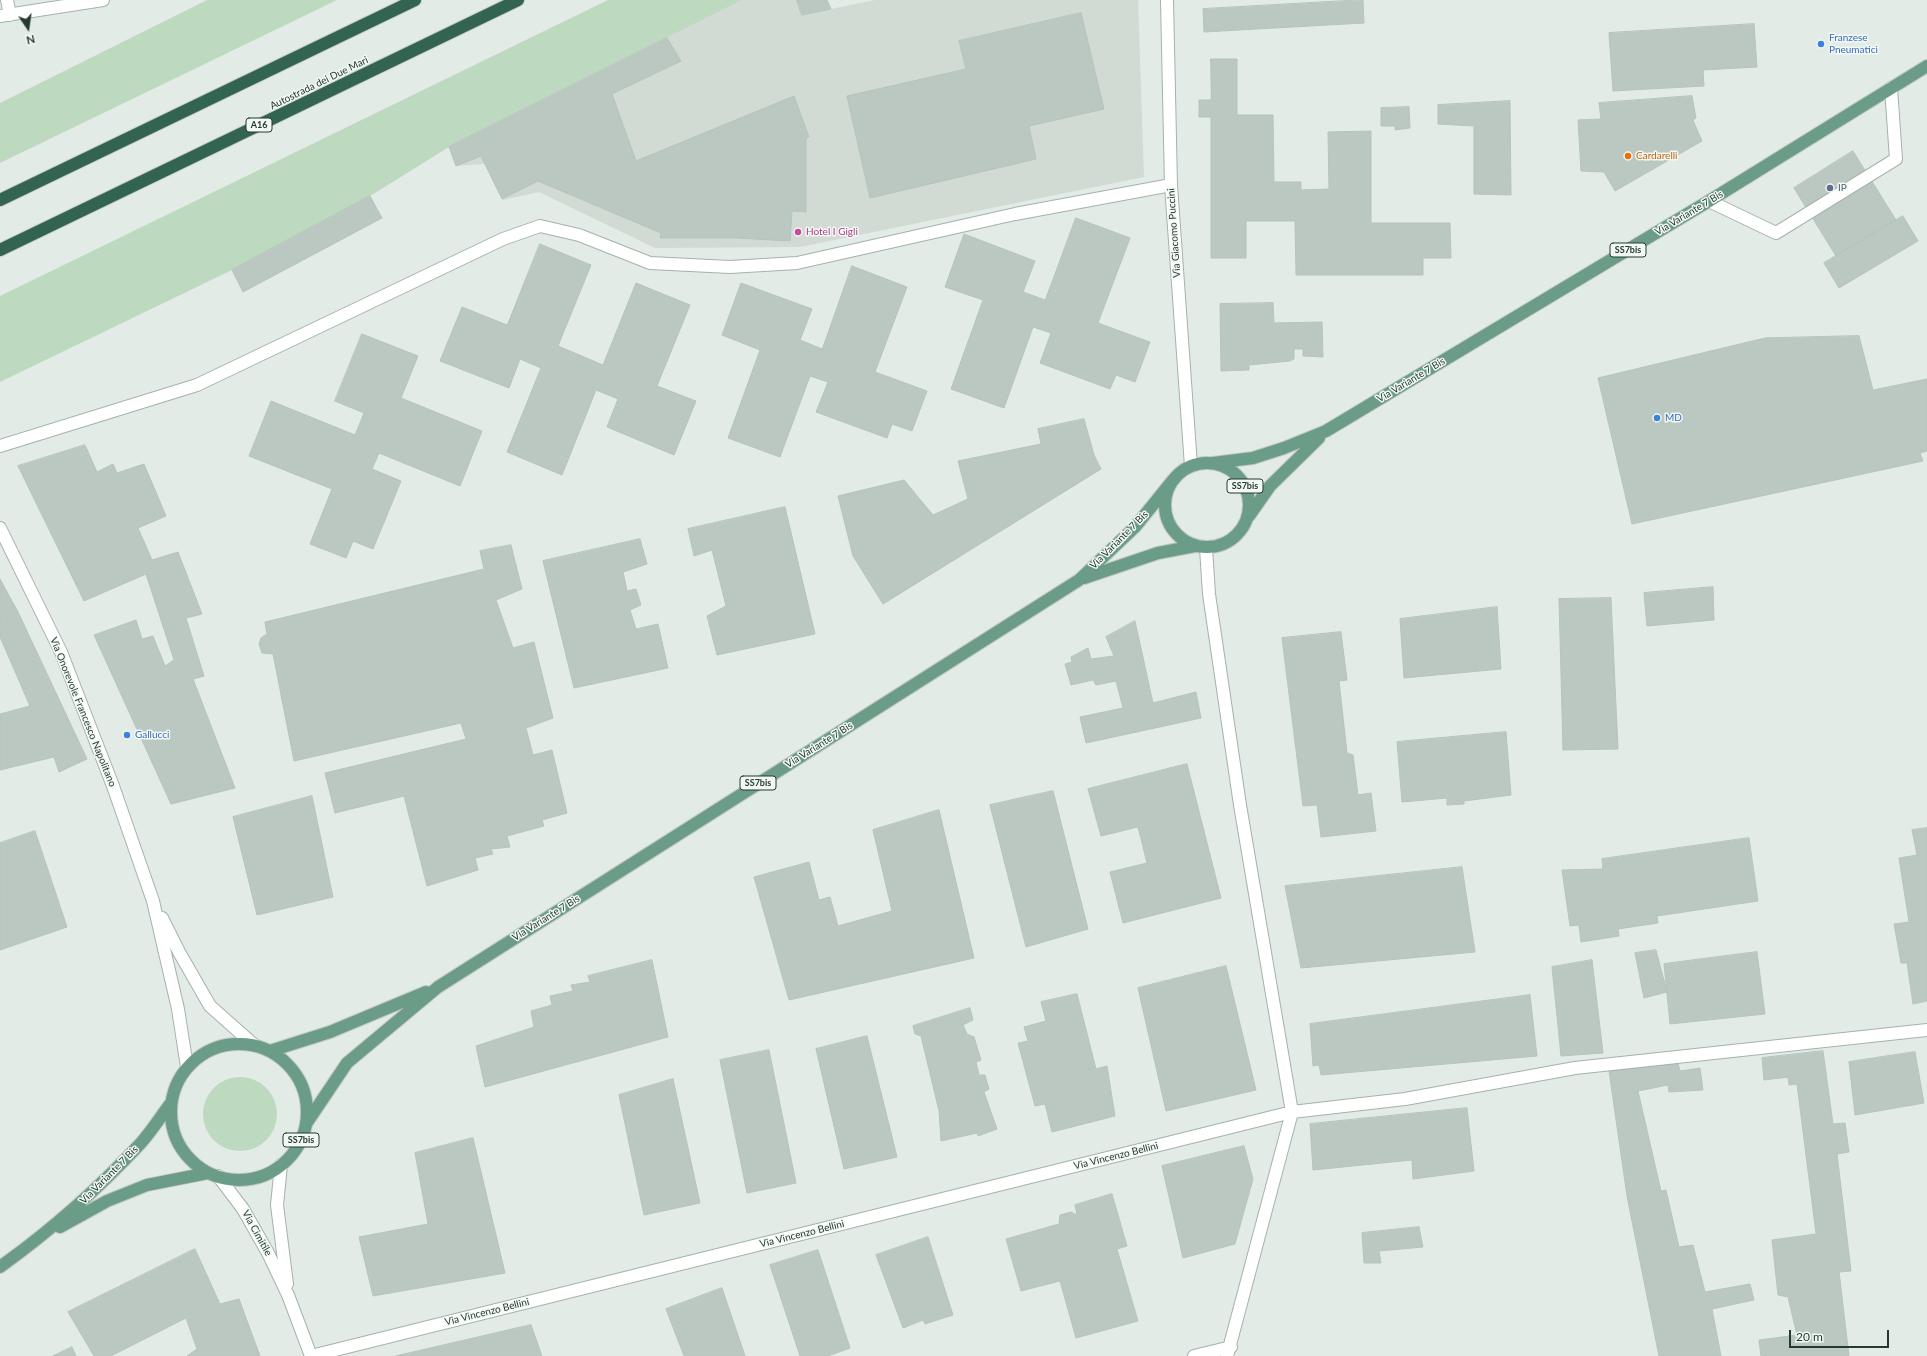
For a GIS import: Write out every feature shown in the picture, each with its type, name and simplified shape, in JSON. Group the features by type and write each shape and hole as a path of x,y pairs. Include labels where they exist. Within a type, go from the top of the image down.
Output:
{"highway":[{"path":"0,200 415,0"},
{"name":"Autostrada dei Due Mari","path":"0,250 518,0"}],"main road":[{"name":"Via Variante 7 Bis","path":"1213,463 1253,458 1284,448 1326,431 1709,202 1927,66"},
{"name":"Via Variante 7 Bis","path":"1248,519 1270,486 1292,462 1326,431"},
{"name":"SS7bis","path":"1173,480 1191,466 1213,463 1225,467 1235,473 1243,483 1248,494 1250,507 1248,519 1241,531 1231,540 1219,546 1200,547"},
{"name":"Via Variante 7 Bis","path":"306,1124 347,1063 438,987 1079,580 1135,527 1173,480"},
{"path":"1173,480 1165,502 1169,524 1176,534 1185,541 1200,547"},
{"name":"Via Variante 7 Bis","path":"1079,580 1158,553 1200,547"},
{"name":"Via Variante 7 Bis","path":"270,1051 330,1032 438,987"},
{"name":"SS7bis","path":"236,1044 254,1045 270,1051 288,1064 300,1081 307,1102 306,1124 302,1140 293,1154 281,1165 261,1176 240,1180 213,1174 194,1163 183,1150 175,1136 171,1120 171,1103 177,1084 188,1067 202,1055 218,1047 236,1044"},
{"name":"Via Variante 7 Bis","path":"0,1268 38,1240 87,1198 140,1143 171,1103"},
{"name":"Via Variante 7 Bis","path":"38,1240 107,1202 147,1185 213,1174"}],"street":[{"path":"7,0 5,16 103,0"},
{"name":"Via Giacomo Puccini","path":"1167,0 1171,185 1191,466"},
{"path":"1709,202 1776,233 1896,159 1891,88"},
{"path":"0,446 197,385 503,239 540,226 579,235 650,263 730,267 789,264 1015,214 1171,185"},
{"name":"Via Onorevole Francesco Napolitano","path":"0,528 61,652 113,786 153,901 178,1009 188,1067"},
{"path":"1194,1356 1229,1351 1292,1112 1240,805 1209,594 1200,547"},
{"name":"Via Onorevole Francesco Napolitano","path":"153,901 179,952 210,1006 254,1045"},
{"name":"Via Vincenzo Bellini","path":"311,1356 1292,1112 1405,1099 1575,1068 1927,1030"},
{"name":"Via Cimitile","path":"281,1165 278,1205 288,1295"},
{"name":"Via Cimitile","path":"213,1174 243,1209 268,1253 288,1295 311,1356"}],"shaded area":[{"name":"Hotel I Gigli","path":"742,0 797,0 802,15 875,0 1138,0 1144,177 800,247 655,248 539,192 503,200 485,164 456,166 449,147"}],"green space":[{"path":"207,0 337,0 0,163 0,103"},
{"path":"608,0 742,0 449,147 370,196 232,270 0,382 0,296"},
{"path":"240,1077 254,1080 266,1088 274,1100 277,1114 274,1128 266,1140 254,1148 240,1151 226,1148 214,1140 206,1128 203,1114 206,1100 214,1088 226,1080"}],"building":[{"path":"797,0 827,0 831,9 802,15"},
{"path":"1363,0 1364,23 1204,32 1203,9"},
{"path":"1081,13 1104,109 1029,126 1036,159 870,198 847,96 966,69 959,41"},
{"path":"1754,24 1757,67 1703,70 1704,86 1613,91 1609,33"},
{"path":"667,38 681,61 612,94 636,161 794,96 809,137 806,138 806,212 792,211 790,241 736,238 660,238 661,233 538,181 502,199 481,156 456,166 449,147"},
{"path":"1211,59 1237,59 1237,115 1273,115 1274,182 1301,182 1301,190 1329,189 1328,132 1371,131 1371,223 1450,223 1451,258 1423,258 1423,275 1296,275 1295,221 1246,221 1246,258 1211,258 1211,117 1199,117 1199,100 1211,100"},
{"name":"Cardarelli","path":"1692,96 1696,118 1693,120 1702,141 1615,191 1604,172 1581,171 1578,120 1601,119 1599,103"},
{"path":"1510,101 1511,195 1474,194 1474,126 1438,124 1438,105"},
{"path":"1409,107 1410,128 1395,130 1395,126 1381,126 1381,108"},
{"path":"1853,151 1896,220 1836,256 1794,188"},
{"path":"370,196 382,218 243,292 232,270"},
{"path":"1903,216 1918,241 1839,288 1824,263"},
{"path":"1076,218 1130,238 1098,323 1150,342 1135,382 1116,375 1110,389 1040,363 1051,333 1033,327 1004,408 951,389 983,300 945,287 964,234 1035,261 1023,292 1045,300"},
{"path":"540,244 591,265 558,346 603,365 636,283 690,305 657,386 696,401 674,455 607,427 618,399 596,390 562,475 507,452 541,368 520,359 509,388 440,361 462,307 507,325"},
{"path":"852,266 907,287 875,372 927,391 912,431 892,424 887,438 816,412 828,382 810,376 780,457 728,438 760,350 722,335 741,283 812,309 800,340 822,349"},
{"path":"1273,303 1274,323 1322,322 1323,357 1303,356 1303,349 1294,349 1294,359 1290,361 1249,365 1249,370 1221,371 1220,304"},
{"path":"362,334 418,356 401,398 482,431 460,486 379,453 372,469 401,481 373,549 353,541 346,558 310,544 332,489 249,456 271,401 355,435 364,413 335,401"},
{"path":"1859,336 1873,390 1927,379 1927,451 1920,453 1923,461 1632,524 1598,378 1765,338"},
{"path":"1084,419 1094,455 1101,469 883,604 853,556 838,496 904,480 933,515 968,499 958,461 1041,444 1038,429"},
{"path":"85,445 97,472 113,464 117,473 144,464 166,516 138,528 152,560 178,552 202,614 186,618 204,676 193,679 235,788 171,804 94,635 136,620 142,639 153,636 165,666 174,660 146,574 84,601 18,466"},
{"path":"785,507 815,634 717,655 707,616 726,606 712,550 694,556 688,529"},
{"path":"640,539 647,564 623,572 627,591 636,589 641,605 630,610 636,629 658,624 668,668 574,688 543,561"},
{"path":"511,545 522,589 496,600 513,648 534,642 553,718 526,728 533,755 552,750 567,813 542,820 544,826 507,836 510,847 491,849 493,854 475,858 478,870 427,886 404,796 335,813 325,773 466,739 461,723 294,761 273,654 262,653 259,644 261,638 267,634 265,622 484,569 480,551"},
{"path":"0,579 18,612 87,759 59,772 54,757 0,770 0,714 30,706 0,637"},
{"path":"1713,587 1714,620 1647,626 1644,593"},
{"path":"1611,598 1618,749 1563,750 1559,599"},
{"path":"1497,607 1501,669 1404,678 1400,619"},
{"path":"1135,621 1153,703 1196,692 1201,718 1086,743 1080,717 1123,708 1116,681 1096,685 1093,680 1071,685 1065,664 1072,662 1071,657 1088,648 1091,659 1114,656 1106,637"},
{"path":"1341,632 1347,680 1339,681 1347,753 1353,755 1358,795 1371,793 1376,831 1321,837 1317,805 1303,806 1282,638"},
{"path":"1506,732 1511,795 1464,801 1464,804 1447,805 1447,798 1402,802 1397,742"},
{"path":"1187,764 1221,898 1123,923 1110,872 1147,863 1138,827 1101,836 1088,789"},
{"path":"1053,791 1088,929 1026,947 990,805"},
{"path":"312,796 333,897 257,915 233,817"},
{"path":"939,810 974,958 789,1000 754,877 809,862 819,900 830,897 838,926 892,911 873,830"},
{"path":"1927,828 1927,1001 1913,1004 1907,963 1901,963 1894,924 1909,922 1899,858 1917,855 1912,830"},
{"path":"35,831 67,927 0,950 0,843"},
{"path":"1749,838 1758,901 1657,916 1658,923 1618,929 1619,936 1581,942 1579,925 1570,926 1562,870 1603,869 1602,859"},
{"path":"1462,867 1475,952 1301,968 1285,886"},
{"path":"1656,950 1667,992 1644,998 1635,953"},
{"path":"1757,952 1765,1014 1670,1024 1664,964"},
{"path":"652,960 668,1037 485,1087 476,1046 534,1027 531,1011 552,1005 550,996 573,991 571,985 590,982 588,976"},
{"path":"1592,960 1603,1053 1561,1056 1552,967"},
{"path":"1226,966 1256,1090 1166,1111 1138,988"},
{"path":"1077,994 1096,1069 1107,1066 1115,1116 1052,1132 1045,1104 1035,1106 1018,1043 1028,1041 1024,1027 1046,1021 1041,1002"},
{"path":"1530,995 1537,1056 1321,1075 1319,1065 1313,1066 1310,1024"},
{"path":"970,1008 973,1020 963,1025 967,1034 974,1037 981,1060 976,1062 979,1075 985,1075 989,1089 984,1092 997,1129 978,1136 977,1133 941,1141 939,1111 921,1036 915,1034 913,1026"},
{"path":"867,1036 897,1157 844,1169 816,1049"},
{"path":"769,1050 796,1183 747,1193 720,1060"},
{"path":"1823,1051 1833,1124 1845,1123 1849,1152 1837,1154 1851,1271 1839,1272 1849,1356 1761,1356 1759,1340 1797,1335 1788,1297 1778,1295 1772,1240 1816,1234 1797,1084 1789,1085 1788,1077 1764,1080 1762,1058"},
{"path":"1915,1052 1924,1103 1855,1115 1849,1062"},
{"path":"1677,1059 1680,1071 1700,1068 1703,1090 1669,1092 1668,1085 1638,1091 1661,1191 1666,1190 1679,1247 1693,1245 1705,1292 1750,1284 1754,1300 1712,1309 1721,1356 1659,1356 1627,1196 1609,1071"},
{"path":"673,1079 700,1203 644,1215 619,1095"},
{"path":"1467,1108 1474,1171 1413,1179 1412,1160 1313,1170 1310,1124"},
{"path":"473,1138 505,1273 373,1296 359,1237 428,1224 415,1153"},
{"path":"1244,1146 1253,1179 1235,1244 1183,1258 1162,1166"},
{"path":"1112,1194 1127,1246 1117,1249 1138,1321 1076,1338 1060,1281 1021,1291 1006,1239 1059,1224 1060,1215 1071,1212 1077,1215 1075,1205"},
{"path":"1419,1227 1423,1247 1379,1251 1381,1263 1364,1263 1362,1233"},
{"path":"928,1237 953,1315 925,1324 923,1320 903,1328 876,1255"},
{"path":"195,1249 220,1304 239,1299 260,1356 187,1356 197,1349 186,1318 111,1356 94,1356 68,1312"},
{"path":"818,1250 850,1348 828,1356 800,1356 770,1265"},
{"path":"722,1288 745,1356 684,1356 666,1309"},
{"path":"531,1325 542,1356 396,1356"},
{"path":"72,1347 76,1356 53,1356"}],"place":[{"name":"Franzese Pneumatici","path":"1821,44"},
{"name":"Cardarelli","path":"1628,156"},
{"name":"IP","path":"1830,188"},
{"name":"Hotel I Gigli","path":"798,232"},
{"name":"MD","path":"1657,418"},
{"name":"Gallucci","path":"127,735"}]}
